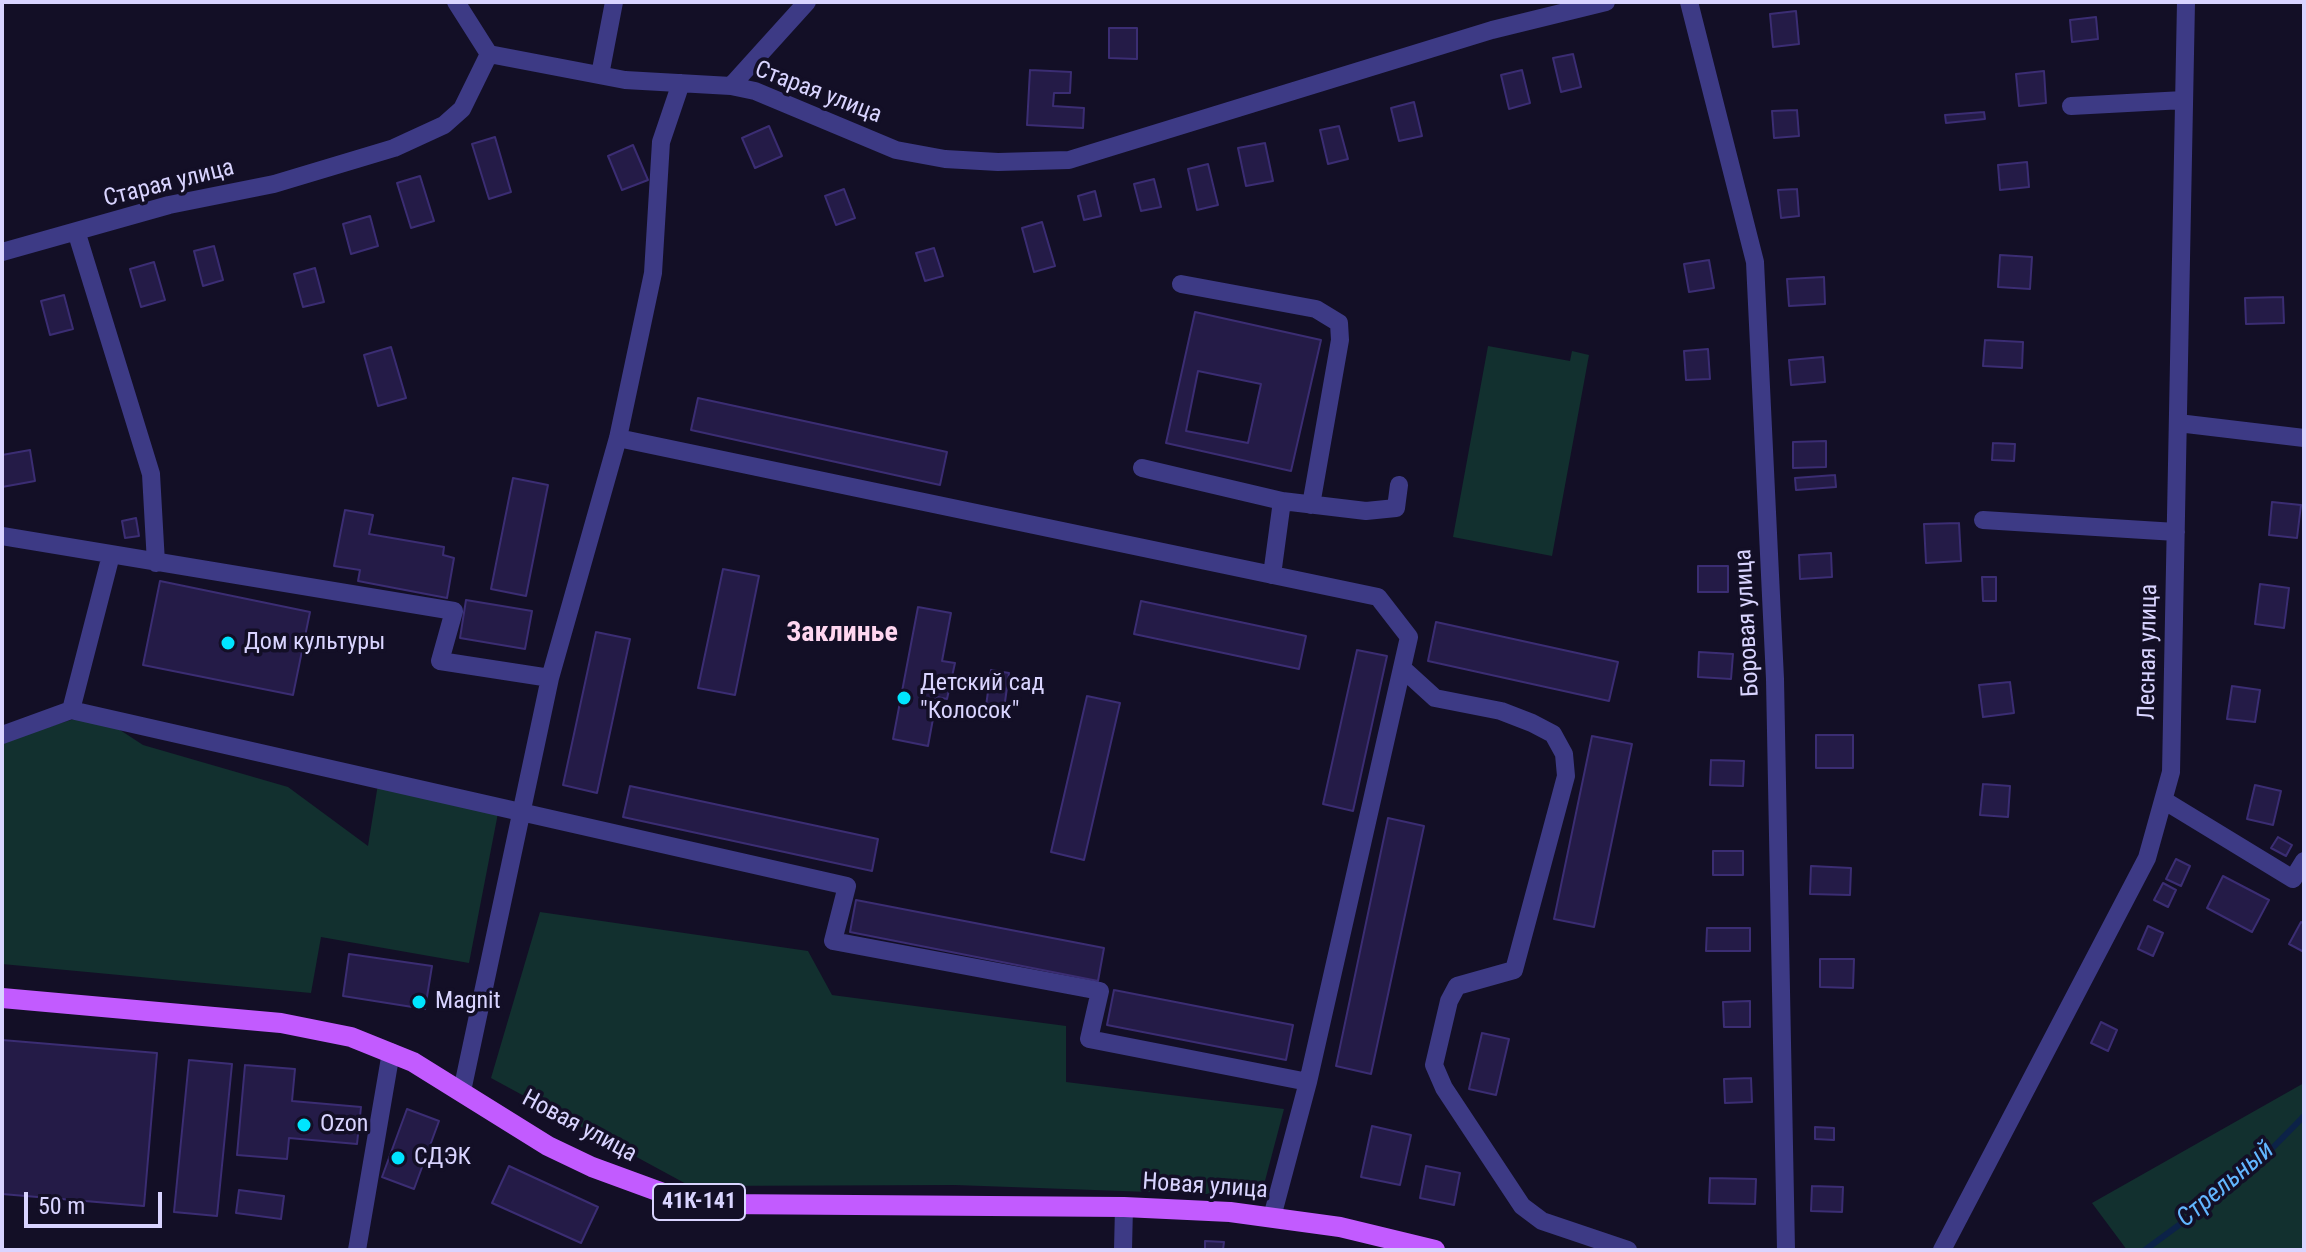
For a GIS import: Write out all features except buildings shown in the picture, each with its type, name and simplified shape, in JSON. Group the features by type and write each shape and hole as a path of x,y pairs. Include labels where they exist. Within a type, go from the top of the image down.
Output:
{"main road":[{"name":"Новая улица","path":"2,998 281,1023 351,1037 391,1052 462,1091 548,1146 592,1167 682,1200 721,1204 1124,1207 1272,1217 1340,1227 1435,1250"}],"street":[{"path":"456,2 489,54"},
{"path":"600,75 614,2"},
{"path":"731,86 807,2"},
{"name":"Старая улица","path":"2,252 77,234 169,205 274,184 394,148 444,125 462,109 489,54 600,75 731,86 755,91 896,150 945,159 998,162 1069,160 1492,30 1606,2"},
{"name":"Боровая улица","path":"1689,2 1755,262 1775,679 1786,1250"},
{"name":"Лесная улица","path":"1942,1250 2147,858 2171,772 2186,2"},
{"path":"462,1091 550,678 618,438 653,273 661,142 681,83"},
{"path":"2071,106 2184,100"},
{"path":"77,234 151,474 156,563"},
{"path":"1181,284 1316,309 1339,323 1340,340 1311,505"},
{"path":"2178,423 2304,438"},
{"path":"618,438 1378,597 1409,637 1308,1082 1272,1217"},
{"path":"1142,468 1282,501 1366,511 1396,508 1399,485"},
{"path":"1272,575 1282,501"},
{"path":"1983,520 2176,532"},
{"path":"2,536 454,611 440,661 550,678"},
{"path":"71,710 111,555"},
{"path":"1402,668 1435,698 1501,711 1553,734 1564,754 1566,776 1514,970 1457,986 1449,1001 1434,1065 1444,1088 1522,1206 1542,1221 1628,1250"},
{"path":"2,735 71,710 521,815 847,886 833,941 1100,991 1089,1039 1308,1082"},
{"path":"2165,801 2293,879 2304,861"},
{"path":"357,1250 391,1052"},
{"path":"1123,1250 1124,1207"}],"green space":[{"path":"1488,346 1570,361 1572,351 1589,355 1552,556 1453,537"},
{"path":"94,713 143,745 288,787 368,846 378,784 499,808 469,963 321,937 311,993 2,964 2,741"},
{"path":"540,912 808,951 832,995 1066,1026 1066,1082 1284,1109 1261,1196 955,1185 690,1186 491,1078"},
{"path":"2304,1083 2304,1250 2127,1250 2092,1203"}],"waterway":[{"name":"Стрельный","path":"2145,1250 2243,1178 2304,1116"}],"place":[{"name":"Дом культуры","path":"228,643"},
{"name":"Детский сад \"Колосок\"","path":"904,698"},
{"name":"Magnit","path":"419,1002"},
{"name":"Ozon","path":"304,1125"},
{"name":"СДЭК","path":"398,1158"}],"district":[{"name":"Заклинье","path":"842,634"}]}
